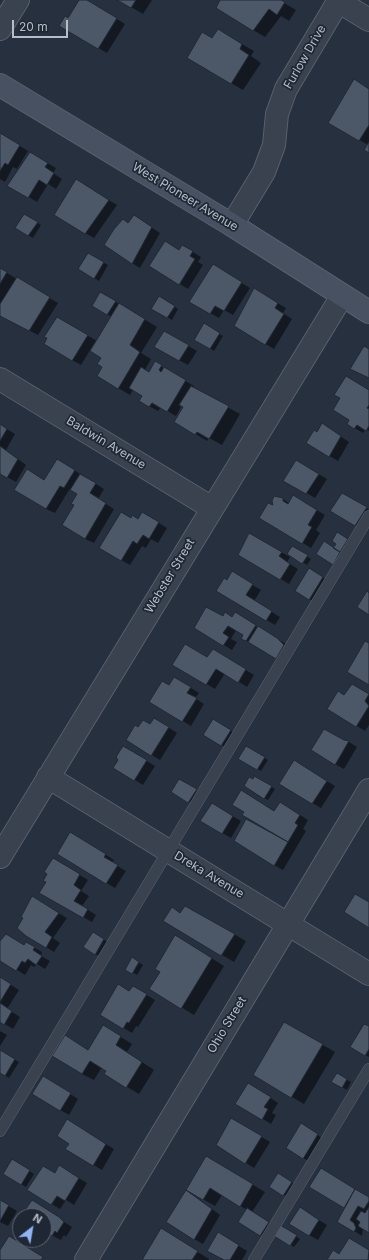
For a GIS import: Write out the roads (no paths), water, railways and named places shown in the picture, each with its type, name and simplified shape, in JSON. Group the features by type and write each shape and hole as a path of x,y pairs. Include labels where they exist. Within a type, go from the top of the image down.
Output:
{"street":[{"path":"0,29 18,0"},
{"path":"338,1 369,20"},
{"name":"Furlow Drive","path":"232,225 264,172 274,145 277,114 286,89 338,1"},
{"name":"West Pioneer Avenue","path":"0,85 232,225 369,312"},
{"name":"Webster Street","path":"0,857 342,296"},
{"name":"Baldwin Avenue","path":"0,379 212,508"},
{"name":"Dreka Avenue","path":"48,777 369,974"},
{"name":"Ohio Street","path":"86,1260 369,790"}],"lane":[{"path":"0,1131 167,850 369,516"},
{"path":"254,1260 369,1069"}]}
